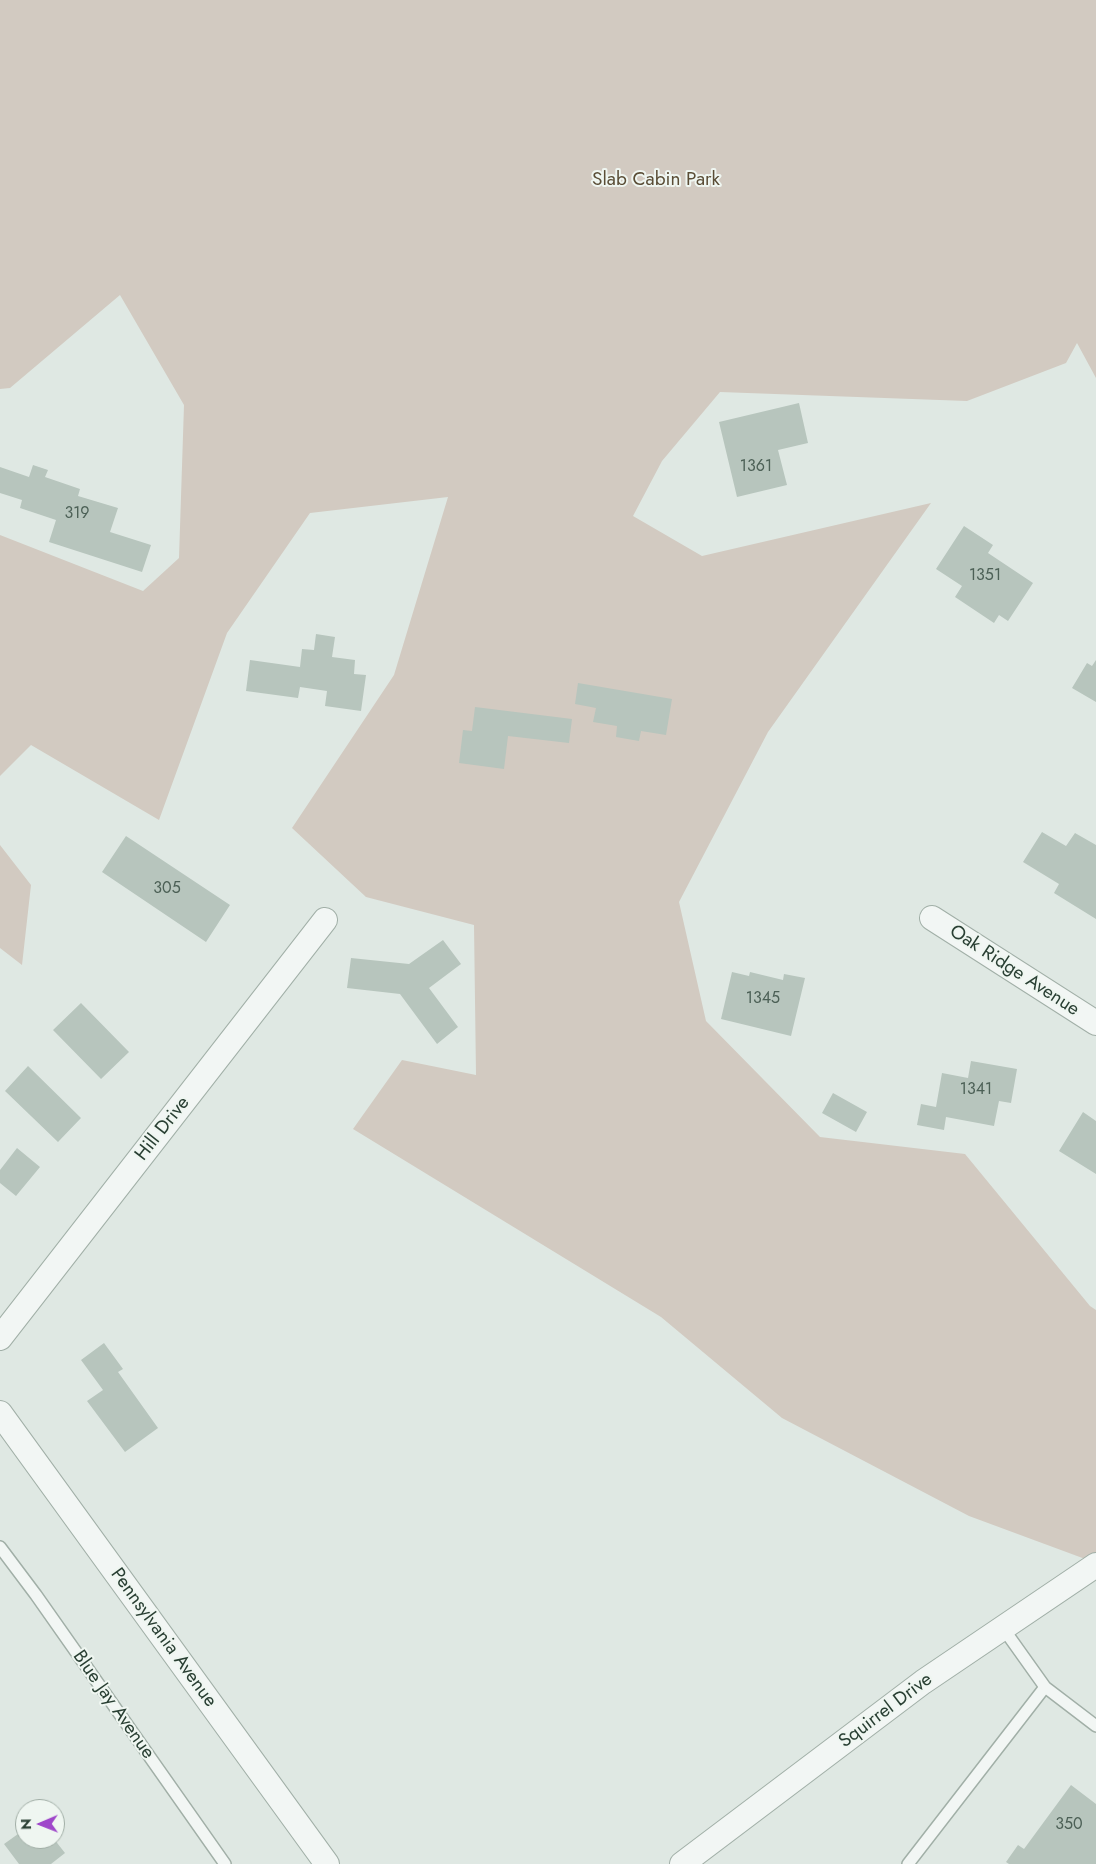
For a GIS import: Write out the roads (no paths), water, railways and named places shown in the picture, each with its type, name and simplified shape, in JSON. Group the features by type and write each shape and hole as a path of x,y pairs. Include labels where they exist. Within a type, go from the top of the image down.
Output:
{"street":[{"name":"Oak Ridge Avenue","path":"932,918 1096,1023"},
{"name":"Hill Drive","path":"0,1338 325,920"},
{"name":"Pennsylvania Avenue","path":"0,1413 327,1864"},
{"name":"Squirrel Drive","path":"682,1864 923,1682 1096,1565"}],"lane":[{"name":"Blue Jay Avenue","path":"0,1547 36,1595 225,1864"},
{"path":"1003,1628 1045,1687 1096,1726"},
{"path":"908,1864 1045,1687"}],"park label":[{"name":"Slab Cabin Park","path":"656,180"}]}
